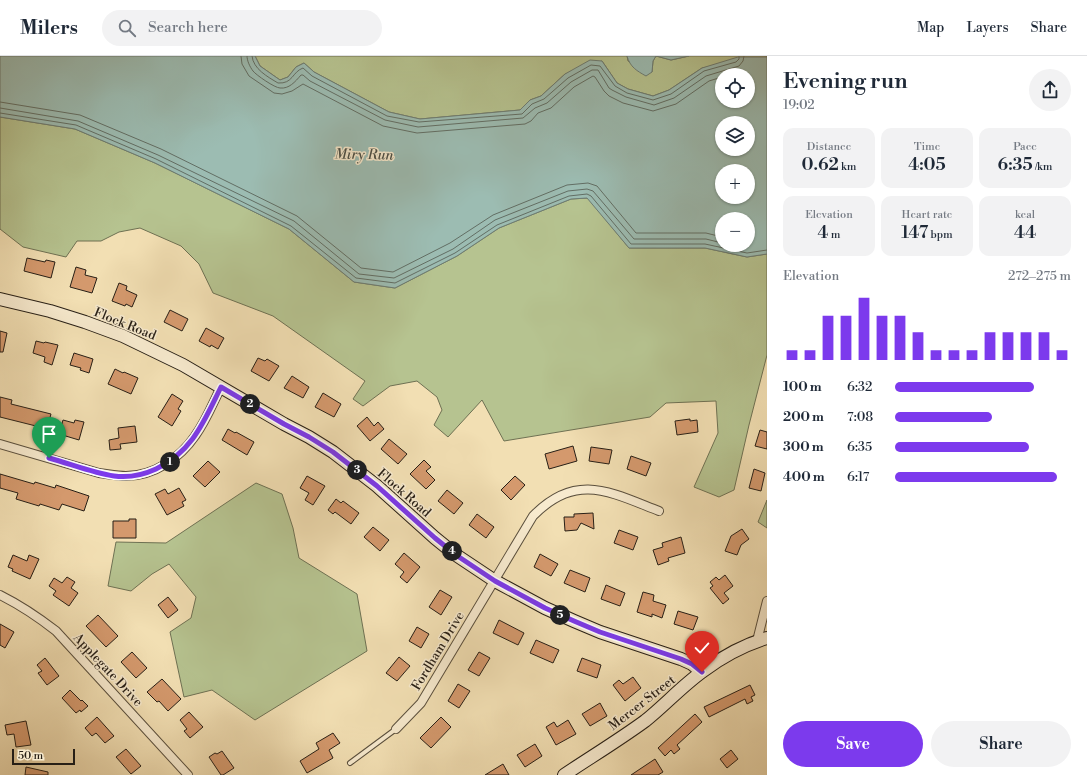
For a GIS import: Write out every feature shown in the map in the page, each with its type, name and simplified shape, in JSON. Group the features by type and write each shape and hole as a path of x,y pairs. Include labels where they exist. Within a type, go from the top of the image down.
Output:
{"street":[{"name":"Flock Road","path":"0,299 50,311 85,322 123,336 183,365 333,452 377,486 456,555 495,581 545,608 574,621 600,632 681,659 692,664 702,672"},
{"path":"0,444 114,476 139,475 152,471 176,458 196,436 221,387"},
{"name":"Fordham Drive","path":"396,729 421,703 533,516 542,507 553,499 564,494 577,490 588,489 613,493 659,510"},
{"name":"Applegate Drive","path":"0,595 34,615 56,631 188,775"},
{"path":"762,640 767,602"},
{"name":"Mercer Street","path":"564,775 622,738 646,720 702,672 726,656 762,640"}],"lane":[{"path":"350,763 396,729"}],"green space":[{"path":"255,56 627,56 628,61 652,72 653,61 656,56 671,60 689,56 767,57 702,68 669,90 653,96 628,89 617,83 602,61 565,74 541,96 530,100 520,110 420,119 389,112 314,72 304,63 296,67 288,77 280,80 260,66"},
{"path":"0,117 75,129 155,163 289,229 354,282 395,288 457,256 499,228 571,199 588,198 629,248 705,248 715,250 715,252 724,252 747,257 767,254 767,355 734,490 719,497 694,487 718,433 716,401 666,403 650,417 504,441 482,400 448,437 434,425 442,410 437,397 417,381 390,386 363,406 353,399 365,381 273,316 213,293 199,264 181,246 140,228 119,232 101,241 77,241 66,257 23,247 0,229"},
{"path":"256,483 282,494 293,528 299,558 357,594 367,651 255,720 212,690 184,697 170,632 191,618 196,597 169,564 152,574 131,591 108,586 116,542 166,543"},
{"path":"767,500 767,528 758,522"}],"water":[{"name":"Miry Run","path":"0,56 255,56 260,66 280,80 288,77 296,67 304,63 314,72 389,112 420,119 520,110 530,100 541,96 565,74 590,60 602,61 617,83 628,89 653,96 669,90 702,68 738,57 767,57 767,254 747,257 724,252 755,252 755,212 715,212 715,250 705,248 629,248 587,198 571,199 499,228 457,256 395,288 354,282 289,229 155,163 75,129 0,117"},
{"path":"627,56 656,56 653,61 652,72 646,76 632,66"},
{"path":"656,56 689,56 671,60"}],"building":[{"path":"27,258 45,262 46,260 55,262 51,278 24,271"},
{"path":"76,267 86,270 85,275 97,278 92,293 70,287"},
{"path":"119,283 127,286 126,290 137,295 132,307 112,301"},
{"path":"170,310 188,319 182,331 164,322"},
{"path":"206,328 224,338 218,349 211,345 210,347 199,341"},
{"path":"0,331 7,333 3,352 0,352"},
{"path":"36,341 58,345 52,365 44,362 45,357 33,353"},
{"path":"74,353 93,359 89,373 80,370 81,368 70,365"},
{"path":"258,358 265,361 267,359 279,366 269,381 251,371"},
{"path":"115,369 138,378 131,394 108,384"},
{"path":"292,376 309,387 303,398 284,388"},
{"path":"323,393 341,404 334,417 315,407"},
{"path":"172,394 183,401 178,409 181,411 172,426 158,417"},
{"path":"0,397 12,400 11,404 51,414 46,431 39,429 40,427 0,417"},
{"path":"367,417 374,426 378,422 384,429 370,441 357,426"},
{"path":"690,419 690,421 697,420 698,432 677,435 675,421"},
{"path":"63,420 74,423 75,420 84,422 79,440 59,434"},
{"path":"135,426 137,442 120,444 121,449 110,450 109,440 119,438 118,428"},
{"path":"228,429 254,442 247,455 222,440"},
{"path":"760,430 767,432 767,449 755,446"},
{"path":"389,439 407,454 398,464 381,449"},
{"path":"573,446 577,461 549,469 545,454"},
{"path":"591,447 612,450 609,464 589,461"},
{"path":"631,456 651,463 646,476 627,469"},
{"path":"424,460 431,467 426,471 435,480 426,489 410,474"},
{"path":"208,461 220,472 205,487 193,476"},
{"path":"754,469 765,473 761,491 749,488"},
{"path":"0,474 34,484 35,482 55,488 56,485 89,496 84,511 62,504 59,510 16,499 18,493 0,488"},
{"path":"307,476 325,486 313,505 305,500 309,493 300,488"},
{"path":"515,476 525,485 511,500 501,490"},
{"path":"179,488 186,500 182,502 184,506 167,515 155,494 165,489 168,494"},
{"path":"447,490 463,503 454,514 438,501"},
{"path":"336,499 341,503 343,501 359,513 351,524 335,512 333,514 328,510"},
{"path":"593,513 594,529 581,523 577,530 565,531 564,517 574,517 574,514"},
{"path":"477,514 494,527 486,538 469,525"},
{"path":"129,519 136,519 136,538 113,538 113,521 129,521"},
{"path":"373,527 389,540 380,551 364,537"},
{"path":"742,529 749,539 741,545 737,555 725,551 731,536"},
{"path":"619,530 638,537 633,550 614,543"},
{"path":"681,537 685,553 668,558 669,561 658,565 653,550 663,547 662,543"},
{"path":"404,553 420,567 407,583 400,577 404,572 395,564"},
{"path":"540,554 558,564 551,576 534,567"},
{"path":"13,555 27,561 29,555 39,559 30,579 12,571 13,569 8,567"},
{"path":"570,570 590,578 585,592 564,583"},
{"path":"725,575 733,586 724,593 729,599 723,604 710,588 713,586 710,582 716,577 719,580"},
{"path":"67,577 75,582 71,588 78,593 69,606 53,595 56,591 49,586 54,578 62,583"},
{"path":"606,585 625,593 620,606 601,599"},
{"path":"440,590 452,597 441,615 429,607"},
{"path":"643,592 654,595 653,601 666,605 662,618 652,614 652,617 637,612"},
{"path":"168,597 178,610 168,618 158,605"},
{"path":"678,611 698,617 693,630 674,624"},
{"path":"98,615 118,636 106,647 86,626"},
{"path":"499,620 524,633 518,645 493,633"},
{"path":"0,624 14,632 5,648 0,645"},
{"path":"417,627 429,634 421,648 409,641"},
{"path":"536,640 559,650 553,663 530,653"},
{"path":"132,652 147,668 136,678 121,662"},
{"path":"479,652 490,658 479,676 468,670"},
{"path":"399,657 410,666 397,681 386,673"},
{"path":"45,658 59,676 47,685 38,673 42,671 37,665"},
{"path":"582,658 601,665 597,678 577,671"},
{"path":"633,677 641,688 625,701 613,685 619,680 623,684"},
{"path":"162,679 181,699 168,711 159,701 157,702 147,692"},
{"path":"458,684 470,691 459,708 448,701"},
{"path":"750,685 755,695 751,697 753,701 747,704 745,699 709,717 704,707"},
{"path":"70,690 88,706 81,712 80,710 76,713 62,698"},
{"path":"600,703 607,716 590,726 582,714"},
{"path":"189,712 203,727 190,738 184,731 187,729 180,720"},
{"path":"695,714 702,722 677,745 680,749 674,754 671,750 665,756 658,748"},
{"path":"97,717 114,736 105,743 96,733 92,736 85,728"},
{"path":"441,717 451,727 431,748 420,738"},
{"path":"568,720 576,734 556,745 546,727 554,722 557,727"},
{"path":"26,721 31,745 16,747 14,734 7,735 5,725"},
{"path":"333,733 340,743 329,750 333,758 307,773 300,761 319,749 316,743"},
{"path":"535,744 542,756 525,767 517,755"},
{"path":"126,749 141,766 131,774 116,757"},
{"path":"731,750 738,759 727,768 720,759"},
{"path":"222,751 234,768 221,775 209,757"},
{"path":"655,759 663,772 658,775 631,775"},
{"path":"503,764 509,775 485,775"},
{"path":"26,767 48,772 48,775 25,775"}],"route":[{"path":"49,458 114,476 139,475 152,471 176,458 196,436 221,387 333,452 377,486 418,524 456,555 495,581 545,608 574,621 600,632 681,659 692,664 702,672"}]}
